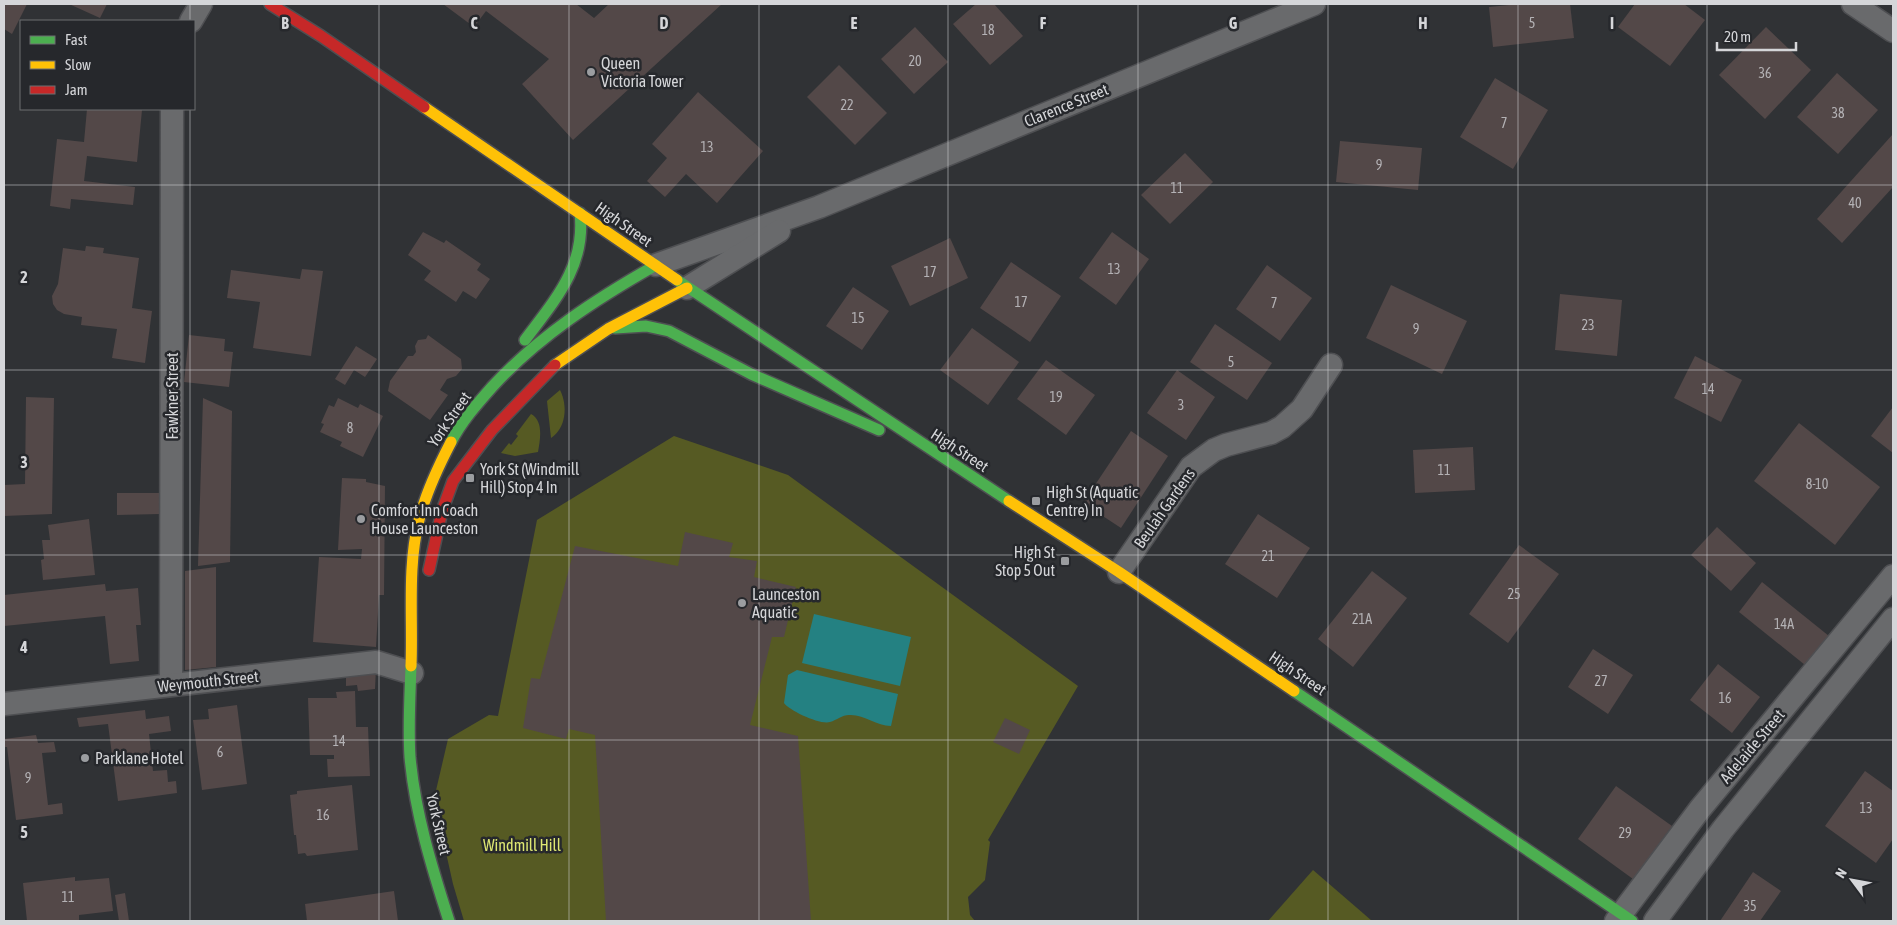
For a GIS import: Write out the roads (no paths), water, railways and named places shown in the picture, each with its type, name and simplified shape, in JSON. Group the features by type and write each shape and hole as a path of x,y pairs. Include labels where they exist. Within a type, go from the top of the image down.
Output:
{"street":[{"path":"192,20 201,4"},
{"name":"High Street","path":"270,4 321,36 687,288 933,452 1119,572 1623,919"},
{"name":"Clarence Street","path":"656,265 819,207 1314,4"},
{"path":"1853,4 1893,31"},
{"name":"Fawkner Street","path":"172,110 172,684"},
{"name":"Clarence Street","path":"687,288 819,207"},
{"path":"494,384 568,278 581,242 580,213"},
{"name":"York Street","path":"449,921 434,874 414,793 410,755 415,558 419,521 428,488 439,462 457,433 494,384 562,322 613,288 656,265"},
{"path":"428,579 442,511 453,481 492,430 541,378 559,362 608,329 687,288"},
{"path":"608,329 646,326 669,332 790,392 933,452"},
{"name":"Beulah Gardens","path":"1119,572 1191,467 1214,450 1271,433 1282,427 1302,409 1331,365"},
{"name":"Adelaide Street","path":"1623,919 1700,809 1835,647 1890,586"},
{"name":"York Street","path":"412,673 423,606"},
{"name":"Adelaide Street","path":"1654,921 1723,829 1893,619"},
{"path":"1835,647 1856,664"},
{"name":"Weymouth Street","path":"4,704 376,662 412,673"},
{"path":"1776,718 1798,736"},
{"path":"1700,809 1723,829"}],"water":[{"path":"814,614 911,637 900,686 802,663"},
{"path":"797,670 898,694 891,726 854,715 825,722 806,717 792,710 784,703 788,675"}],"place":[{"name":"Queen Victoria Tower","path":"591,72"},
{"name":"York St (Windmill Hill) Stop 4 In","path":"470,478"},
{"name":"High St (Aquatic Centre) In","path":"1036,501"},
{"name":"Comfort Inn Coach House Launceston","path":"361,519"},
{"name":"High St Stop 5 Out","path":"1065,561"},
{"name":"Launceston Aquatic","path":"742,603"},
{"name":"Parklane Hotel","path":"85,758"}],"park label":[{"name":"Windmill Hill","path":"522,845"}]}
